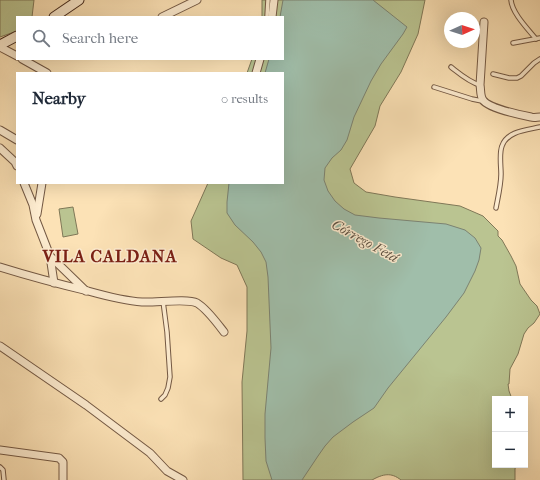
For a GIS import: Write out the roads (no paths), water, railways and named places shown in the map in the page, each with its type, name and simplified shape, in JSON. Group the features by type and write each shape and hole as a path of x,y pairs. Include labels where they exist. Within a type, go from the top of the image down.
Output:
{"street":[{"path":"55,16 79,0"},
{"path":"164,16 197,0"},
{"path":"272,16 274,0"},
{"path":"484,22 480,85 483,101 487,104 532,118 540,117"},
{"path":"16,37 0,46 16,55"},
{"path":"24,60 46,72"},
{"path":"256,72 260,60"},
{"path":"0,130 16,139"},
{"path":"0,148 16,164"},
{"path":"24,184 50,256 54,283"},
{"path":"36,220 42,184"},
{"path":"50,256 86,291"},
{"path":"0,267 54,283 123,300 143,302 186,301 197,303 205,309 224,332"},
{"path":"0,346 86,405 150,453 167,471 183,480"},
{"path":"0,450 59,458 63,462 63,480"}],"lane":[{"path":"267,16 268,0"},
{"path":"511,0 511,5 518,16 538,39"},
{"path":"513,43 538,39"},
{"path":"493,74 509,78 517,78 540,59"},
{"path":"451,67 474,84 480,85"},
{"path":"434,87 483,101"},
{"path":"496,208 501,175 502,145 515,133 540,127"},
{"path":"161,399 165,395 168,388 170,377 163,302"},
{"path":"0,467 3,470 4,480"}],"water":[{"name":"Córrego Fetá","path":"283,0 373,0 407,27 371,81 354,117 347,140 341,150 332,158 325,168 324,180 328,191 335,201 344,209 355,215 446,224 465,230 475,238 481,248 475,271 464,293 446,317 388,388 374,408 333,437 325,446 302,480 272,480 266,461 265,414 271,348 266,262 261,252 235,225 227,213 229,184 284,184 284,72 265,72 269,60 284,60 284,16 280,16"}],"district":[{"name":"VILA CALDANA","path":"110,256"}]}
